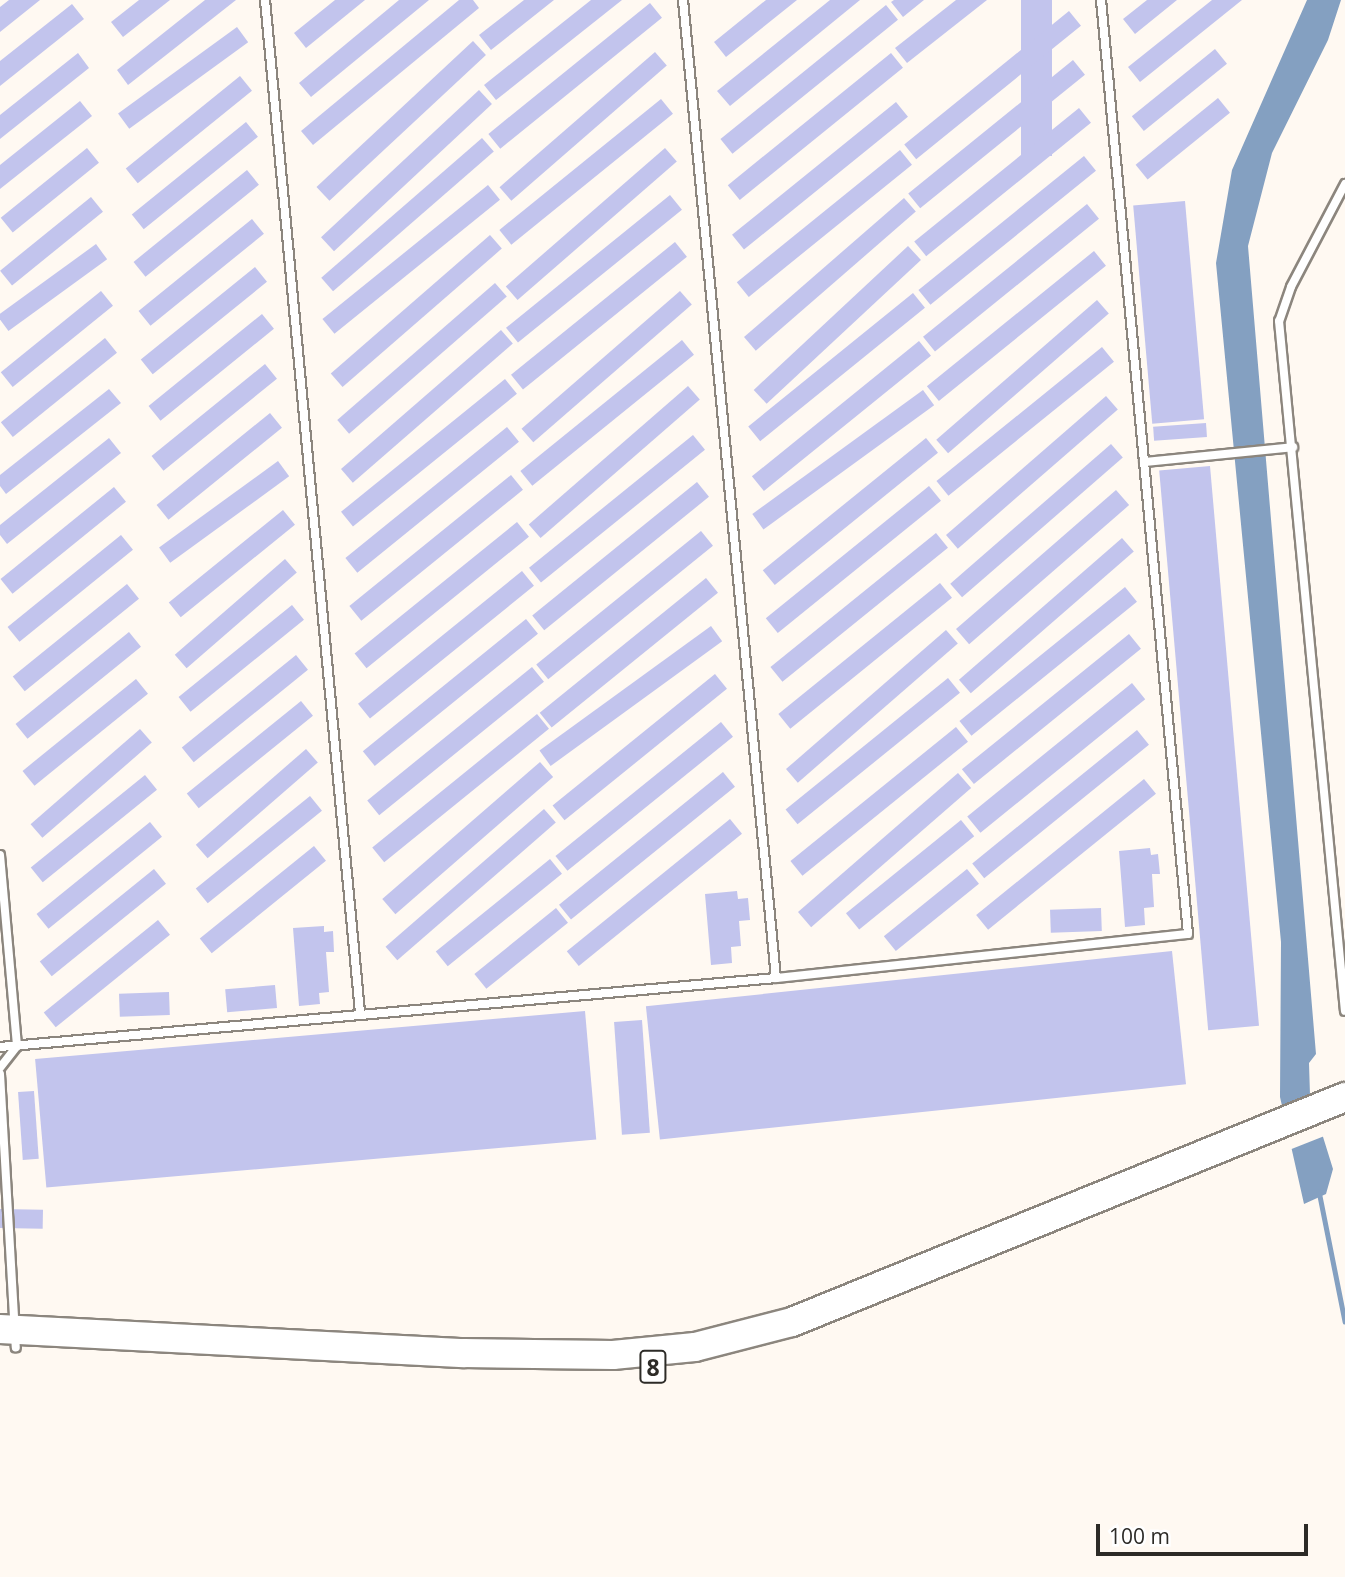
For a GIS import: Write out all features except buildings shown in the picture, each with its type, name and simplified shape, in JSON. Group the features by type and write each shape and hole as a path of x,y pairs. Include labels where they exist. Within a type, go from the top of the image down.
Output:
{"highway":[{"name":"8","path":"8,1339 612,1355 695,1347 792,1322 1341,1109"}],"lane":[{"path":"265,0 360,1012"},
{"path":"683,0 776,978"},
{"path":"0,1047 360,1012 776,978 1188,934 1101,0"},
{"path":"1345,184 1291,287 1279,321 1345,1011"},
{"path":"1144,462 1293,447"},
{"path":"0,855 17,1046 0,1068"},
{"path":"0,1074 8,1339"}],"water":[{"path":"1307,0 1341,0 1328,40 1272,153 1248,246 1316,1054 1309,1063 1310,1095 1333,1169 1326,1194 1304,1204 1280,1097 1281,942 1216,263 1232,170"}],"pier":[{"path":"1314,1094 1327,1135 1289,1150 1280,1110"}],"waterway":[{"path":"1319,1191 1345,1321"}]}
